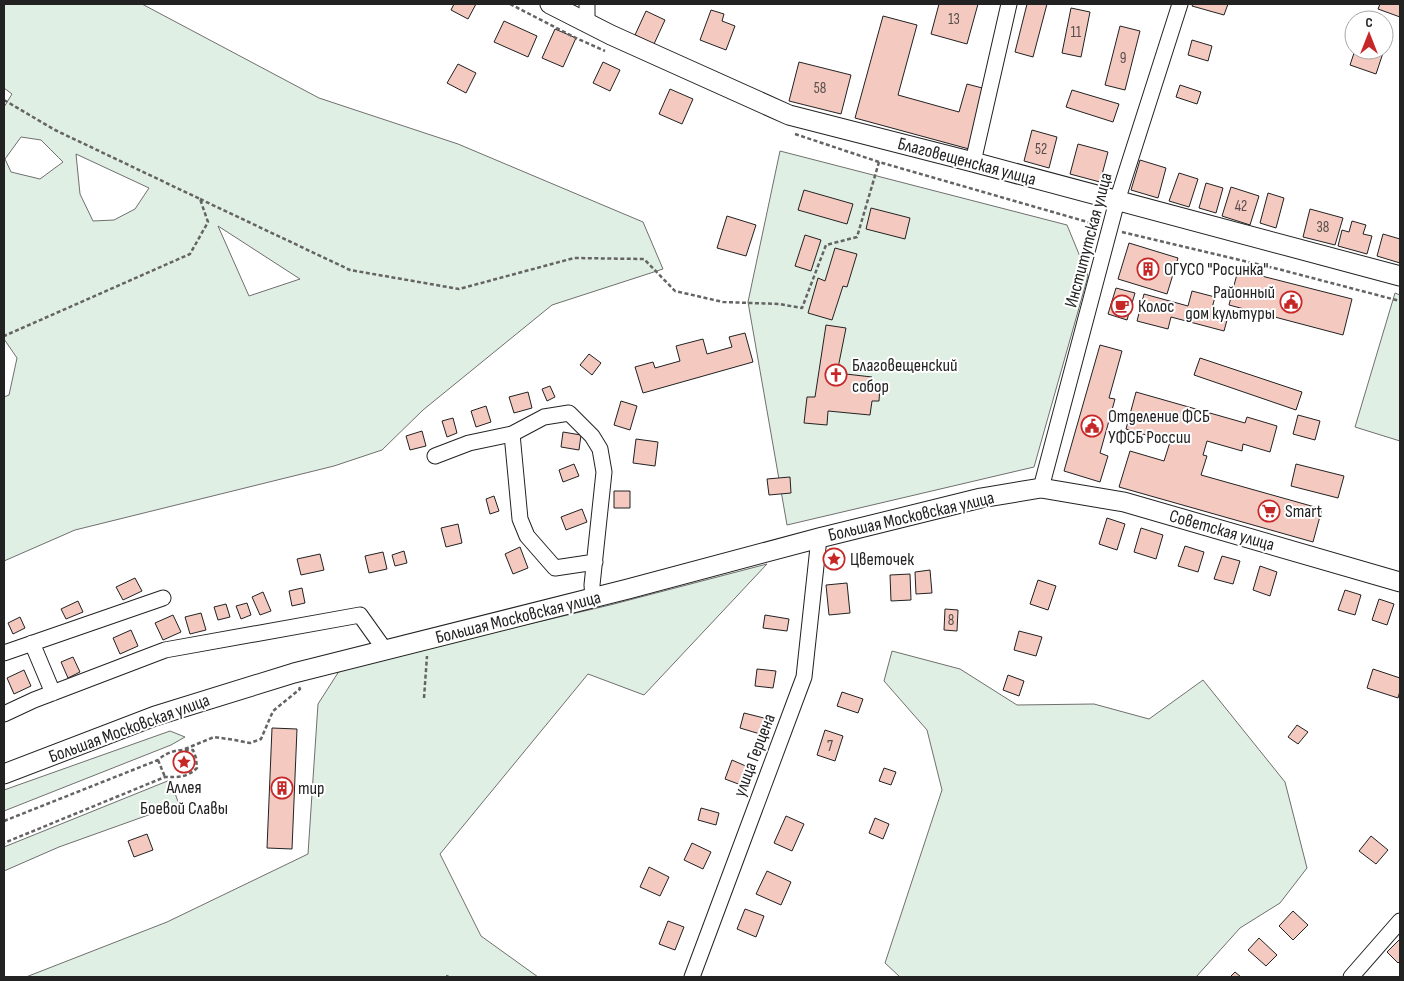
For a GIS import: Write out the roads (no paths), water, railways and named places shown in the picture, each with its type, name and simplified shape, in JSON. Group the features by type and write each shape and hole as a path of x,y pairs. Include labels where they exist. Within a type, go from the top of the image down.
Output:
{"main road":[{"name":"Благовещенская улица","path":"550,4 620,39 789,115 1400,276"},
{"name":"Большая Московская улица","path":"4,774 155,716 294,673 593,598 819,538 981,498 1042,488"},
{"name":"Советская улица","path":"1042,488 1124,502 1400,582"}],"street":[{"path":"587,23 588,4"},
{"path":"973,162 1009,4"},
{"name":"Институтская улица","path":"1042,488 1117,201 1180,4"},
{"path":"435,456 469,443 512,434 544,416 569,413 592,436 600,449 604,472 592,585 593,598"},
{"path":"512,434 520,519 527,536 555,568 595,562"},
{"name":"улица Герцена","path":"692,977 804,677 819,538"},
{"path":"4,653 162,598"},
{"path":"4,714 165,650 360,615 385,650"},
{"path":"32,643 53,693"},
{"path":"1351,977 1400,921"}],"place":[{"name":"ОГУСО \"Росинка\"","path":"1148,269"},
{"name":"Районный дом культуры","path":"1291,302"},
{"name":"Колос","path":"1122,306"},
{"name":"Благовещенский собор","path":"836,375"},
{"name":"Отделение ФСБ УФСБ России","path":"1092,426"},
{"name":"Smart","path":"1269,511"},
{"name":"Цветочек","path":"834,559"},
{"name":"Аллея Боевой Славы","path":"184,762"},
{"name":"тир","path":"282,788"}]}
